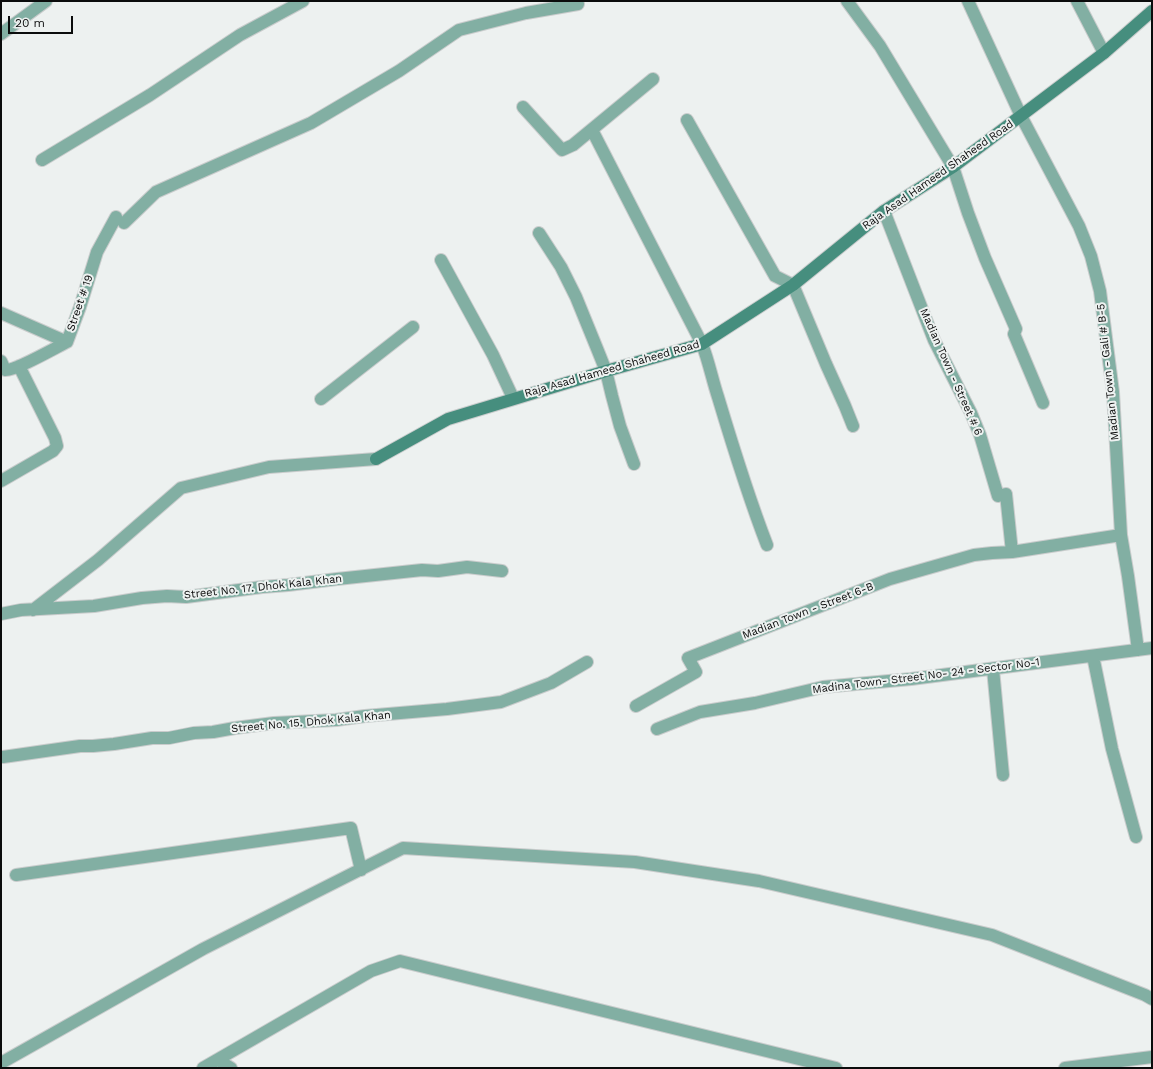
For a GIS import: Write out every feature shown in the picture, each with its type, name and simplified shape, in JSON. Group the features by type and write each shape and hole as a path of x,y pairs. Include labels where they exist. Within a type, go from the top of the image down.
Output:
{"street":[{"path":"1,34 46,1"},
{"path":"42,160 150,95 240,35 303,1"},
{"path":"847,1 880,46 953,167 985,258 1016,329 1014,334 1043,403"},
{"name":"Madian Town - Gali # B-5","path":"968,1 1021,116 1079,226 1091,256 1100,291 1113,392 1121,535"},
{"path":"1077,1 1104,53"},
{"name":"Street # 19","path":"18,366 67,342 80,307 96,252 120,220 156,192 311,123 399,71 459,30 526,13 578,4"},
{"name":"Raja Asad Hameed Shaheed Road","path":"33,610 98,560 181,488 269,467 376,459 448,419 513,398 702,344 794,285 884,211 953,167 1104,53 1152,11"},
{"path":"523,107 562,150 573,145 652,79"},
{"path":"687,120 775,276 794,285 853,426"},
{"path":"592,130 702,344 707,356 716,391 746,487 767,545"},
{"name":"Madian Town - Street # 6","path":"884,211 934,340 971,413 980,435 998,496 1006,494 1012,552"},
{"path":"538,233 561,267 576,298 606,371 620,426 634,464"},
{"path":"441,260 494,355 513,398"},
{"path":"1,313 67,342"},
{"path":"321,399 413,327"},
{"path":"1,361 5,370 18,366 55,438 57,446 52,452 1,481"},
{"path":"1012,552 1121,535 1138,650"},
{"name":"Madian Town - Street 6-B","path":"636,706 696,672 688,658 890,579 974,555 1012,552"},
{"name":"Street No. 17. Dhok Kala Khan","path":"2,611 94,606 142,598 186,596 422,570 438,571 468,567 502,571"},
{"name":"Madina Town- Street No- 24 - Sector No-1","path":"657,730 700,712 755,703 823,687 911,679 1152,648"},
{"path":"1093,656 1112,749 1136,837"},
{"name":"Street No. 15. Dhok Kala Khan","path":"3,757 80,746 114,744 152,738 169,738 194,733 213,732 274,723 336,720 501,702 551,682 587,662"},
{"path":"992,669 1003,775"},
{"path":"16,874 351,828 361,870"},
{"path":"1,1063 203,949 403,848 635,862 759,881 992,935 1152,999"},
{"path":"203,1068 371,971 400,961 836,1068"},
{"path":"1065,1068 1152,1057"},
{"path":"218,1060 231,1068"}]}
